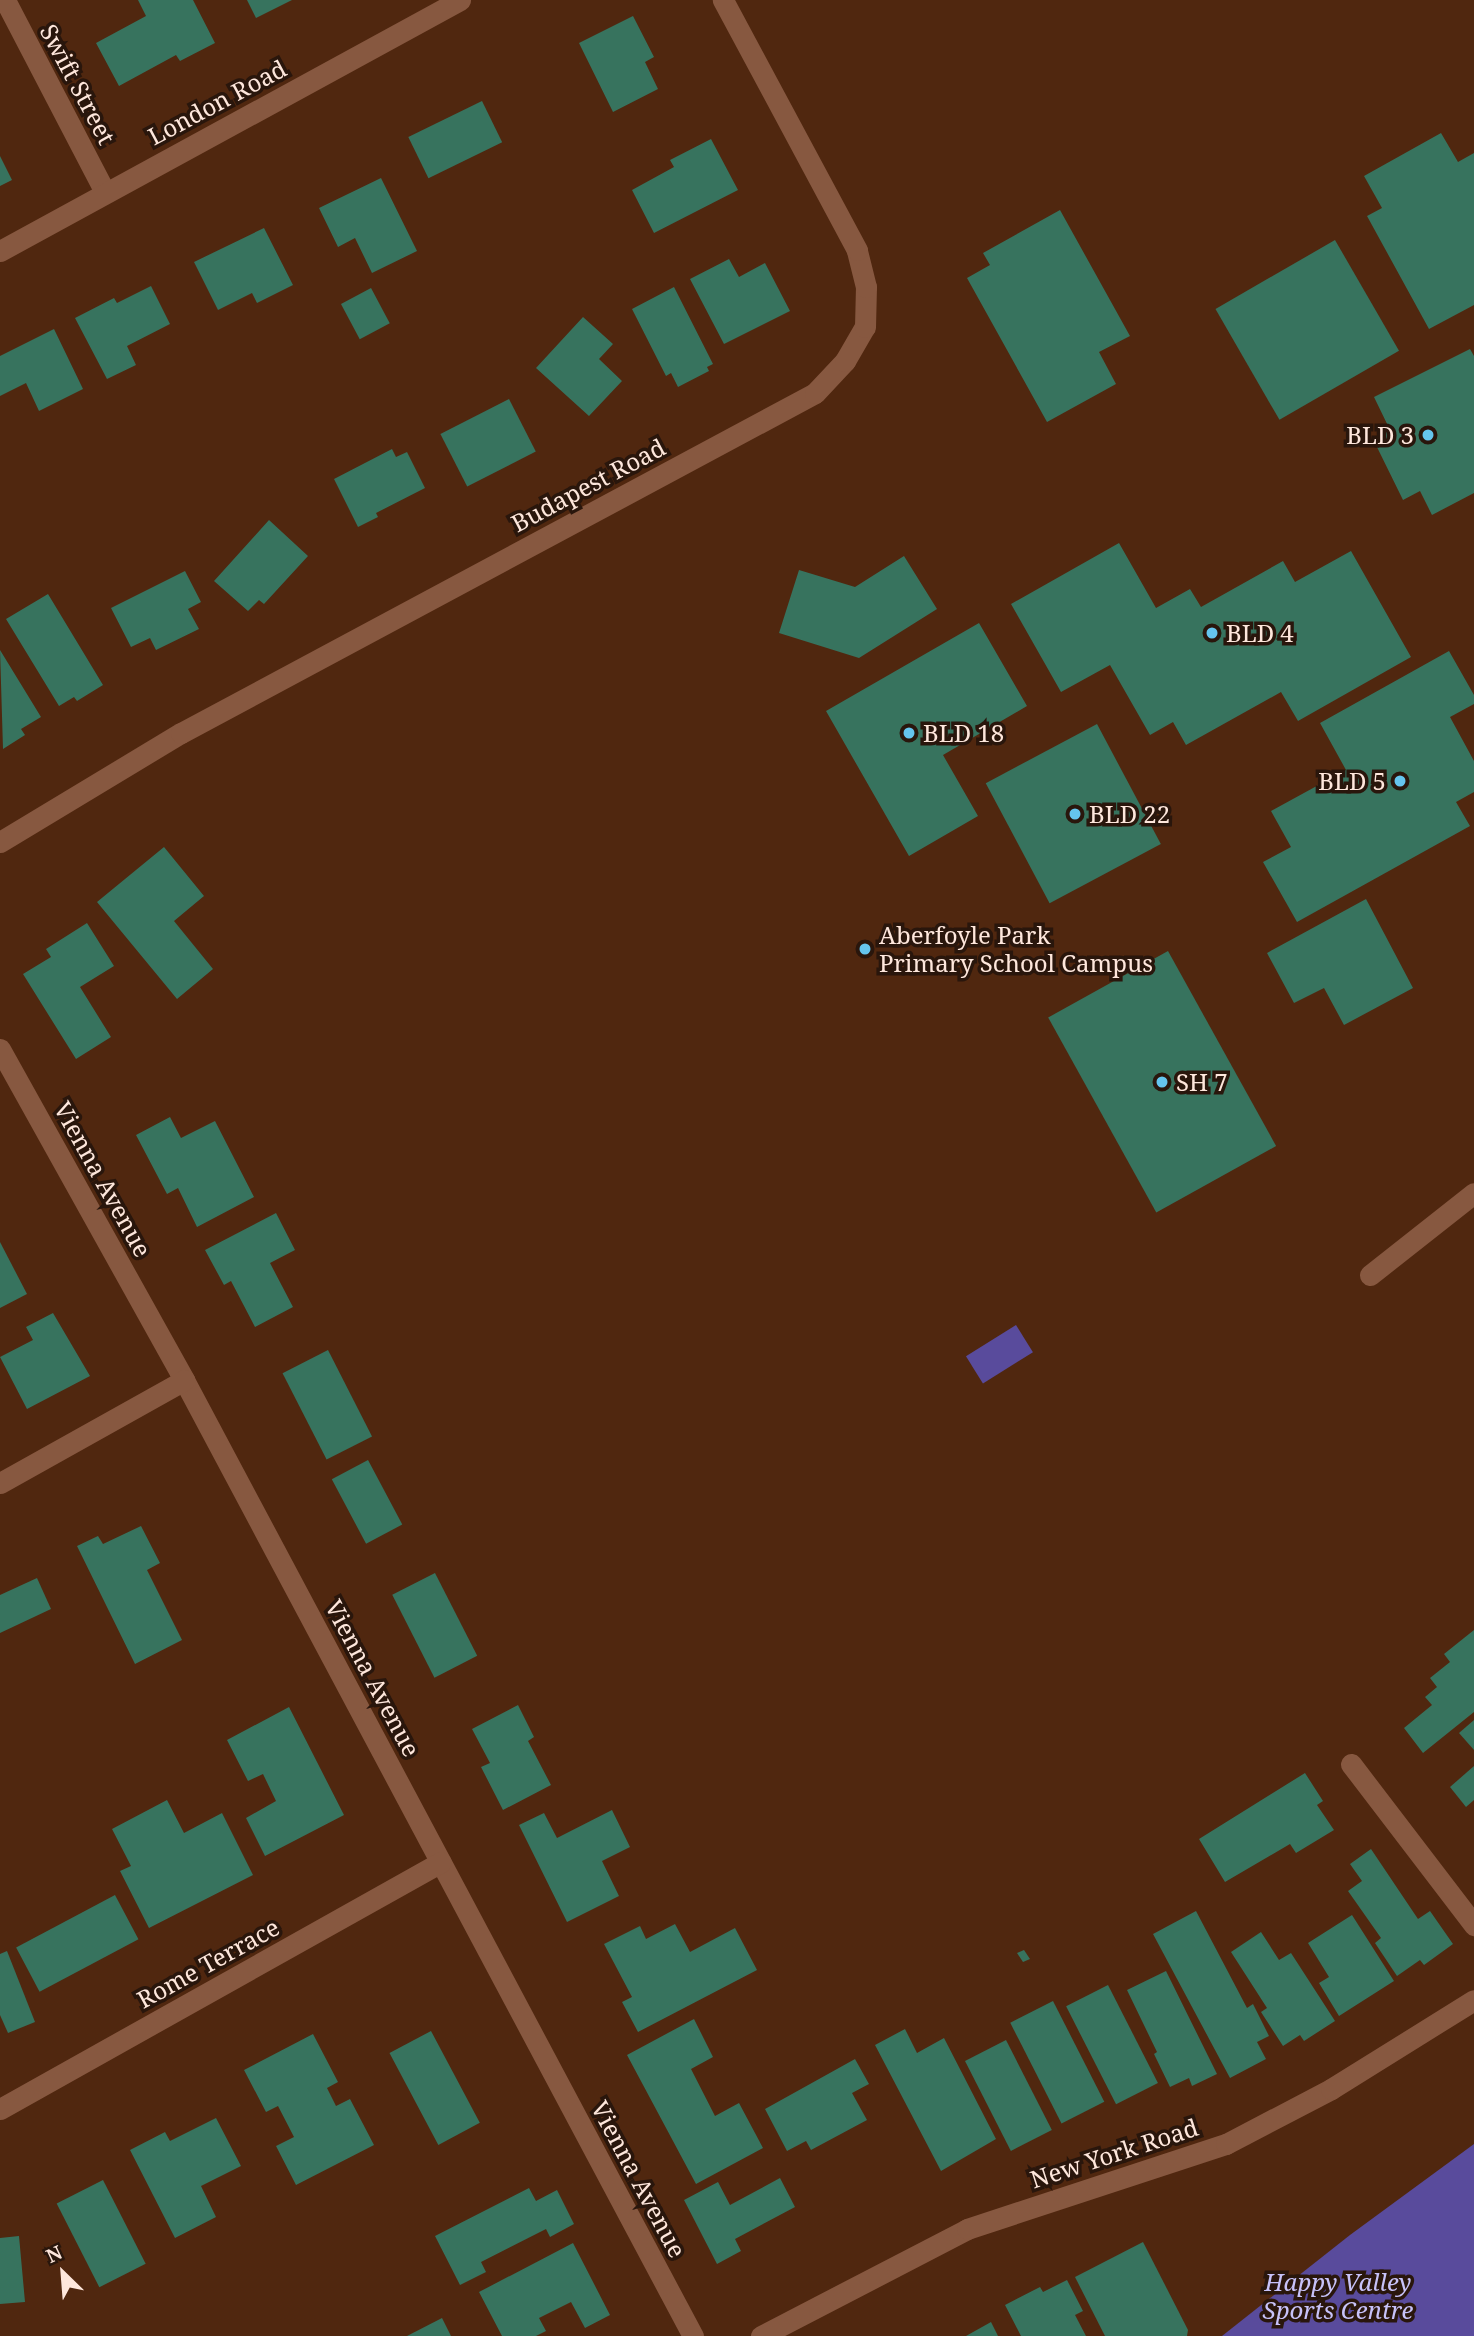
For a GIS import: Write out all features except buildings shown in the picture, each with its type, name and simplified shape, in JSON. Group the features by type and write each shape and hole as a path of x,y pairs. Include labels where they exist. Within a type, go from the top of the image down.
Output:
{"street":[{"name":"Swift Street","path":"5,0 105,192"},
{"name":"London Road","path":"0,251 460,0"},
{"name":"Budapest Road","path":"0,842 181,733 815,393 845,361 865,327 866,287 857,250 723,0"},
{"name":"Vienna Avenue","path":"0,1049 184,1380 693,2336"},
{"path":"1370,1275 1474,1193"},
{"path":"0,1482 184,1380"},
{"path":"1352,1764 1474,1925"},
{"name":"Rome Terrace","path":"0,2109 441,1862"},
{"name":"New York Road","path":"761,2336 967,2229 1226,2144 1331,2089 1474,2000"}],"green space":[{"path":"1016,1325 1033,1352 983,1383 966,1356"},
{"name":"Happy Valley Sports Centre","path":"1474,2144 1474,2336 1222,2336 1350,2235"}],"place":[{"name":"BLD 3","path":"1428,435"},
{"name":"BLD 4","path":"1212,633"},
{"name":"BLD 18","path":"909,733"},
{"name":"BLD 5","path":"1400,781"},
{"name":"BLD 22","path":"1075,814"},
{"name":"Aberfoyle Park Primary School Campus","path":"865,949"},
{"name":"SH 7","path":"1162,1082"}]}
